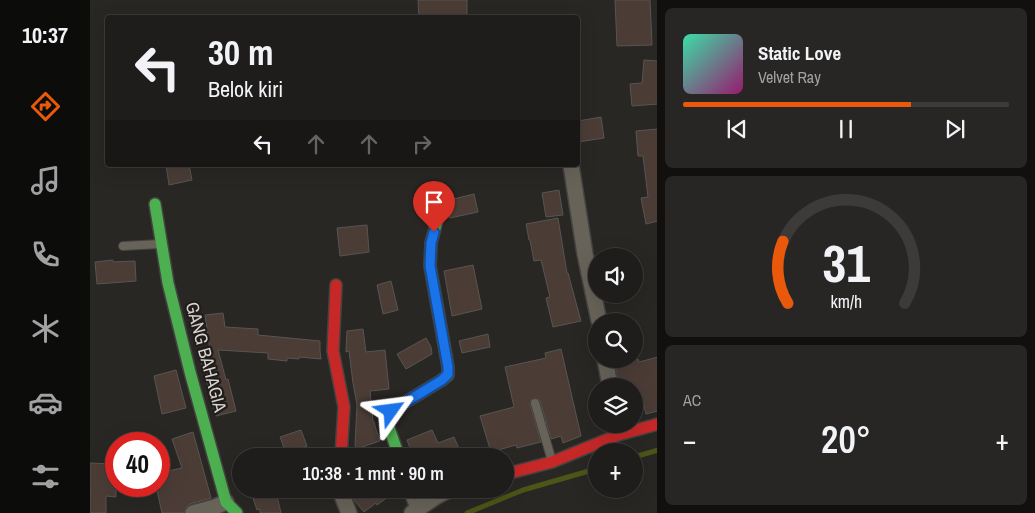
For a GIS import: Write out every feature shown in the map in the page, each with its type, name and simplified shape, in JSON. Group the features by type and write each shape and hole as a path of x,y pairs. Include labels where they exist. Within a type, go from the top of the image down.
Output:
{"street":[{"path":"571,167 584,254 597,313"},
{"name":"GANG BAHAGIA","path":"155,204 170,292 226,502"},
{"path":"397,448 387,422 391,411 442,380 448,374 430,266 431,243 437,221"},
{"path":"336,285 333,351 344,407 342,448"},
{"path":"643,426 657,424"},
{"path":"514,472 552,462 609,433"},
{"path":"343,498 349,513"},
{"path":"415,510 434,498"},
{"path":"193,513 226,502 238,513"}],"lane":[{"path":"122,246 162,244"},
{"path":"535,403 552,462"}],"building":[{"path":"418,0 467,0 467,15 419,15"},
{"path":"615,0 650,0 652,45 617,46"},
{"path":"644,60 657,61 657,104 632,106 630,84 642,83"},
{"path":"601,117 604,138 580,142 580,121"},
{"path":"657,129 657,221 646,224 641,198 648,197 643,156 638,156 636,131"},
{"path":"166,167 189,167 192,180 169,185"},
{"path":"559,190 563,215 546,217 542,193"},
{"path":"474,194 478,212 450,218 447,212 443,210 441,202"},
{"path":"558,218 567,273 581,321 553,327 546,298 550,297 541,260 534,261 526,224"},
{"path":"367,225 369,252 340,256 337,228"},
{"path":"113,260 113,262 135,261 136,281 97,284 95,262"},
{"path":"473,265 482,309 452,316 444,271"},
{"path":"391,281 398,310 383,314 377,285"},
{"path":"223,313 225,327 258,329 258,335 320,341 321,359 299,357 299,359 287,358 287,361 268,359 268,353 218,350 236,411 216,416 199,353 213,350 210,350 205,315"},
{"path":"363,329 366,352 385,350 389,389 370,391 373,422 380,441 359,448 356,448 355,445 357,405 349,351 346,352 347,331"},
{"path":"488,334 490,347 462,353 459,341"},
{"path":"426,338 431,347 432,354 406,369 397,354"},
{"path":"561,349 581,436 563,443 561,436 551,439 540,401 534,398 530,404 541,442 517,448 516,445 505,448 490,448 480,416 514,407 505,367 546,358 545,353"},
{"path":"657,357 657,411 646,414 643,402 643,378 618,378 616,368 643,368 643,361"},
{"path":"176,370 186,408 162,414 154,376"},
{"path":"301,430 307,446 284,448 280,437"},
{"path":"432,430 438,443 454,437 459,448 410,448 407,440"},
{"path":"193,432 211,498 190,504 186,507 184,513 162,513 158,497 170,497 170,471 182,468 172,439"},
{"path":"90,463 105,464 106,513 90,513"},
{"path":"253,498 277,498 281,513 260,513 260,509 257,510"},
{"path":"353,498 387,498 364,512"}],"waterway":[{"path":"643,454 657,450"},
{"path":"467,513 523,490 588,471"}],"traffic: fast":[{"path":"155,204 168,283 190,372 226,502 237,513"},
{"path":"396,448 387,422 391,411 448,375 430,266 431,243 437,221"}],"traffic: jam":[{"path":"336,285 333,351 344,407 341,448"},
{"path":"514,472 552,462 618,435 657,424"}],"route":[{"path":"391,411 442,380 448,374 430,266 431,243 434,232"}]}
